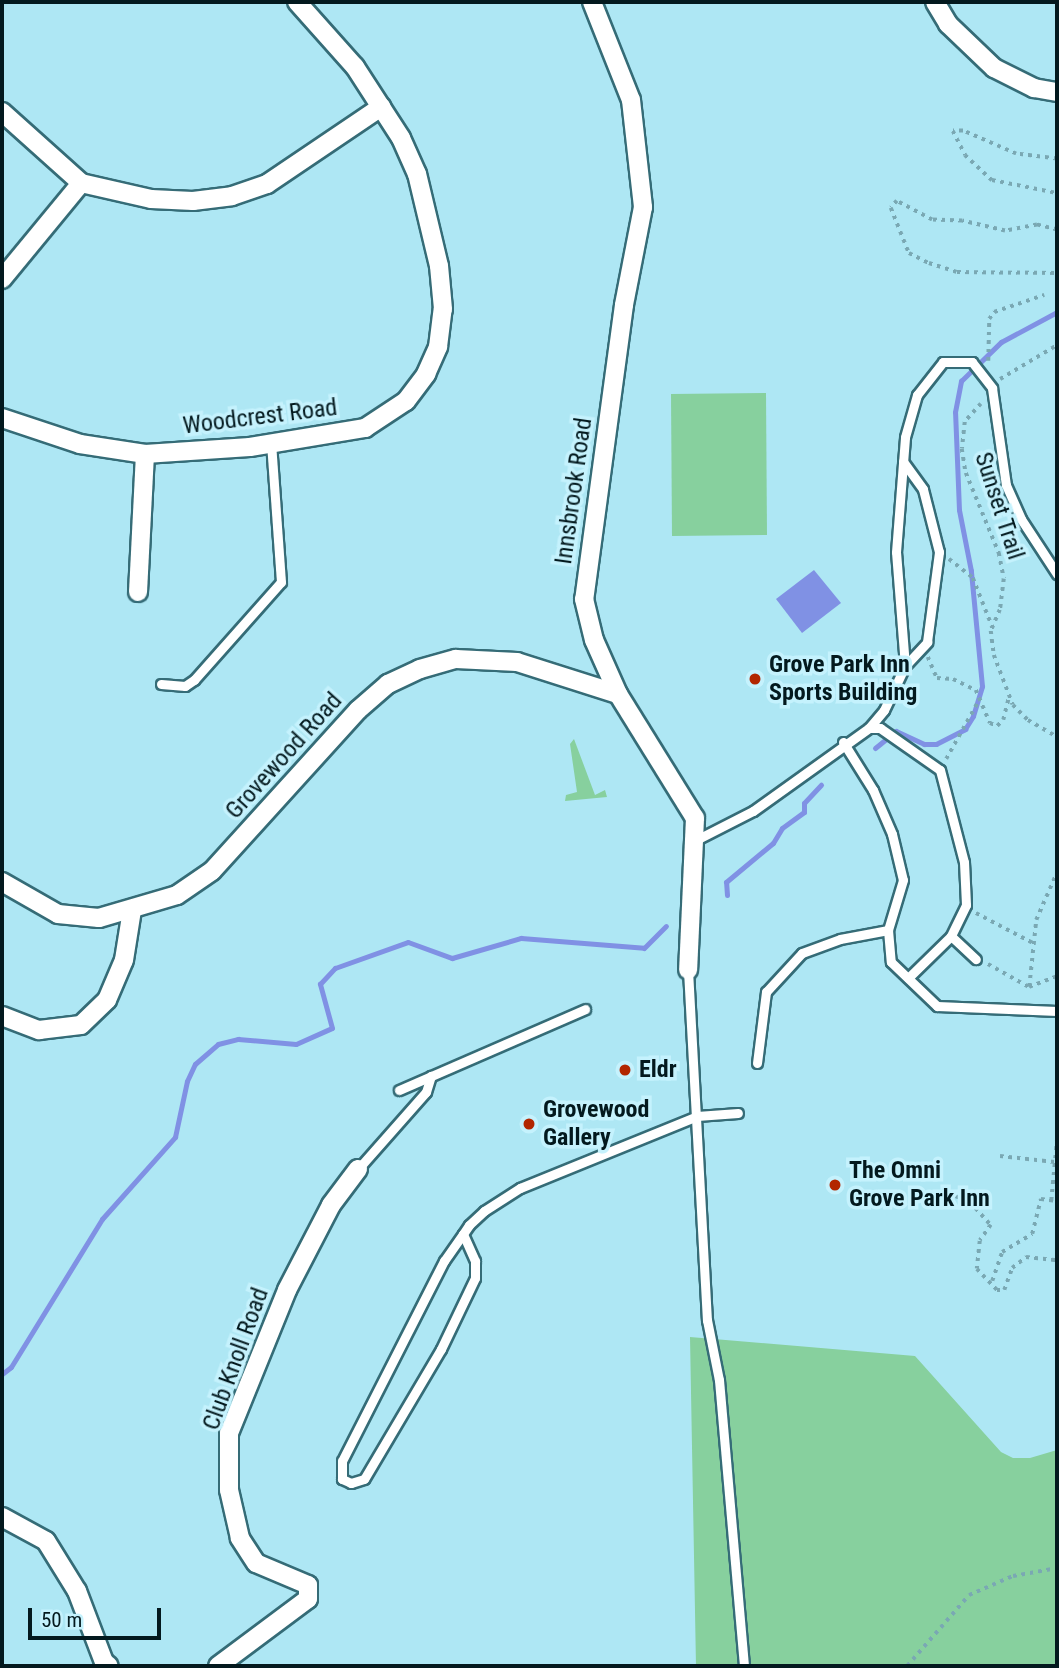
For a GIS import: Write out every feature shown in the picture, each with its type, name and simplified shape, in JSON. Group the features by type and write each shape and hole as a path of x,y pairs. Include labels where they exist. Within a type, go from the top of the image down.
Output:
{"street":[{"name":"Woodcrest Road","path":"2,418 80,444 145,454 271,444 365,428 387,416 412,392 438,347 443,309 430,218 401,138 355,67 297,2"},
{"name":"Innsbrook Road","path":"592,2 631,100 643,207 624,305 584,599 594,640 618,694 695,818 688,970"},
{"path":"935,2 947,24 994,68 1034,88 1057,92"},
{"path":"2,112 80,183 151,200 232,196 267,184 381,107"},
{"path":"2,279 80,183"},
{"path":"138,592 145,454"},
{"name":"Grovewood Road","path":"2,882 58,914 99,918 177,895 212,871 358,710 388,684 420,669 456,659 517,662 618,694"},
{"path":"2,1016 39,1030 81,1025 107,1000 124,960 132,910"},
{"name":"Club Knoll Road","path":"218,1666 308,1599 308,1584 256,1563 240,1538 229,1490 229,1433 287,1290 331,1205 358,1169"},
{"path":"2,1517 46,1541 77,1591 104,1662 109,1666"}],"lane":[{"path":"905,666 896,552 903,461 917,395 943,362 972,362 992,388 1006,485 1021,519 1057,574"},
{"path":"161,684 185,686 194,680 281,582 271,444"},
{"path":"694,841 753,811 843,742 869,727 884,710 905,666 924,645 939,552 923,489 903,461"},
{"path":"869,727 880,728 940,770 964,862 965,907 951,936 908,978"},
{"path":"843,742 887,823 903,880 888,930 891,962 937,1006 1057,1011"},
{"path":"757,1063 766,992 802,953 840,939 888,930"},
{"path":"951,936 976,959"},
{"path":"688,970 707,1320 719,1380 744,1666"},
{"path":"399,1090 585,1009"},
{"path":"358,1169 426,1092 431,1076"},
{"path":"463,1234 475,1261 475,1278 441,1349 364,1479 351,1483 342,1479 342,1461 463,1234 484,1210 520,1188 697,1116 738,1113"}],"path":[{"path":"1057,159 1016,154 963,131 953,131 965,155 992,180 1057,194"},
{"path":"1057,230 1037,225 1005,231 962,221 932,220 897,201 891,208 909,253 929,264 957,272 1057,273"},
{"path":"987,354 994,312 1044,295"},
{"name":"Sunset Trail","path":"1057,345 1015,366 992,388 965,422 962,449 965,473 999,553 1004,579 1000,610 992,626 994,655 1009,696 1028,720 1057,737"},
{"path":"939,552 969,572 992,626"},
{"path":"924,645 937,678 953,679 976,690 990,723 997,726 1009,696"},
{"path":"940,770 978,700"},
{"path":"1029,987 1036,920 1057,872"},
{"path":"965,907 1033,943"},
{"path":"996,967 1029,987"},
{"path":"1029,987 1057,976"},
{"path":"1051,1200 1057,1138"},
{"path":"1000,1156 1056,1162"},
{"path":"955,1196 970,1202 990,1225 980,1241 977,1269 992,1280 1001,1292 1012,1268 1027,1257 1057,1260"},
{"path":"992,1280 1002,1252 1032,1234 1033,1216 1040,1216 1041,1199 1057,1201"},
{"path":"907,1666 976,1590 1013,1576 1057,1568"}],"green space":[{"path":"766,393 767,535 672,536 671,394"},
{"path":"574,739 595,795 605,790 607,797 565,801 566,795 577,792 570,744"},
{"path":"690,1337 915,1356 1001,1452 1013,1458 1030,1458 1057,1450 1057,1666 696,1666"}],"water":[{"path":"814,570 841,603 802,633 776,599"}],"waterway":[{"path":"875,748 896,731 924,744 936,744 965,729 973,716 982,686 971,571 959,510 955,412 961,381 1001,342 1057,312"},
{"path":"727,895 726,882 773,843 782,828 804,812 804,803 821,785"},
{"path":"2,1374 11,1367 102,1219 175,1137 187,1081 195,1064 218,1044 238,1039 296,1044 332,1028 320,984 335,968 408,942 452,958 521,938 644,948 666,926"}],"place":[{"name":"Grove Park Inn Sports Building","path":"755,679"},
{"name":"Eldr","path":"625,1070"},
{"name":"Grovewood Gallery","path":"529,1124"},
{"name":"The Omni Grove Park Inn","path":"835,1185"}]}
